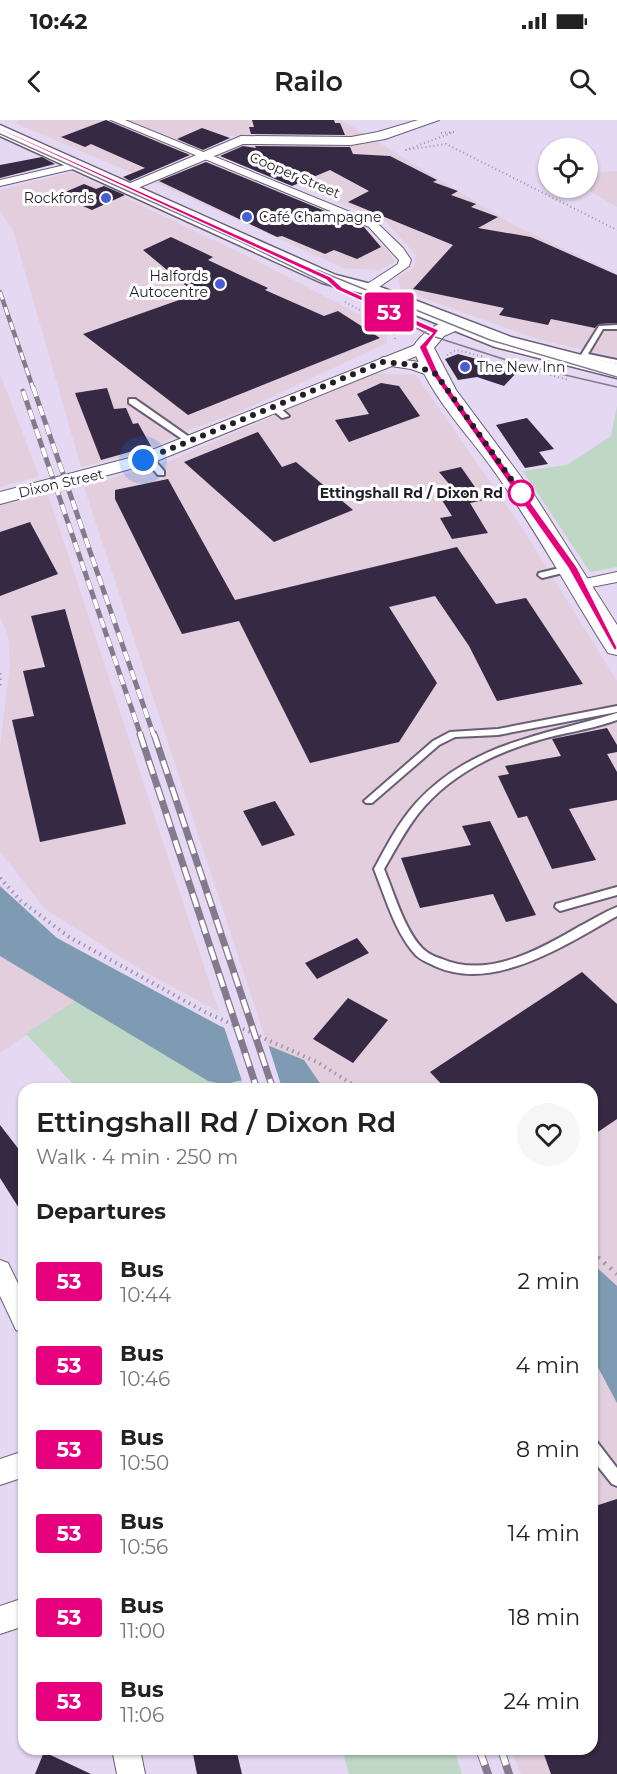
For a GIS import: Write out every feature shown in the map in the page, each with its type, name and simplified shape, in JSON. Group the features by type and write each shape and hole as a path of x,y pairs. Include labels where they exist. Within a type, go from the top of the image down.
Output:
{"highway":[{"path":"0,130 329,279 368,289 438,334 503,342 582,359 617,371"},
{"path":"329,279 339,289 438,334 555,367 617,381"}],"main road":[{"path":"438,334 439,365 577,576 617,647"}],"street":[{"name":"Cooper Street","path":"116,120 205,154 373,225 399,250 405,260 403,266 368,289"},
{"path":"128,187 220,147 250,140 351,141 380,136 432,120"},
{"path":"0,183 78,165"},
{"name":"Dixon Street","path":"0,498 109,471 148,458 191,441 246,414 279,412 324,381 383,362 438,334"},
{"path":"383,362 439,365"},
{"path":"577,576 617,577"},
{"path":"0,1271 18,1309"},
{"path":"0,1472 18,1466"},
{"path":"0,1620 18,1614"},
{"path":"127,1755 131,1774"}],"lane":[{"path":"617,327 601,327 582,359 617,362"},
{"path":"132,401 191,441"},
{"path":"148,458 161,473"},
{"path":"542,575 577,576"},
{"path":"369,801 436,743 453,734 498,732 617,709"},
{"path":"617,717 603,723 541,736 496,750 444,782 418,807 379,869 417,950 442,967 466,972 497,969 554,944 617,911"},
{"path":"560,907 617,891"},
{"path":"598,1455 617,1479"}],"path":[{"path":"436,146 431,141 426,137 454,132 431,141 406,150 436,146 446,144 617,230"},
{"path":"439,365 456,350 493,360"},
{"path":"527,369 548,375"},
{"path":"0,673 0,687"},
{"path":"0,878 21,901 69,937 205,1012 317,1062 350,1083"},
{"path":"598,1257 617,1274"}],"shaded area":[{"path":"20,120 340,120 364,133 356,136 229,136 137,175 15,123"},
{"path":"378,142 512,224 617,274 617,357 540,340 401,290 398,278 414,267 416,255 386,222 218,152 250,143 340,147"},
{"path":"195,162 212,163 364,227 391,254 394,262 380,270 343,268 150,180"},
{"path":"617,171 617,207 598,196 598,172"},
{"path":"72,172 253,259 387,329 387,343 237,413 185,431 144,452 81,467 13,230 0,211 0,190"},
{"path":"372,373 416,375 524,531 617,681 617,1774 521,1774 513,1755 598,1755 598,1083 280,1083 84,487 174,459"},
{"path":"0,374 39,476 0,487"},
{"path":"46,490 219,1012 145,972 45,909 0,851 0,748 10,664 8,635 0,617 0,504"},
{"path":"0,956 76,1000 0,1053"}],"green space":[{"path":"617,406 617,567 590,572 523,471 567,465 611,436"},
{"path":"76,1000 208,1081 242,1081 243,1083 72,1083 26,1034"},
{"path":"344,1755 456,1755 462,1774 349,1774"}],"water":[{"path":"0,886 57,938 220,1026 304,1060 320,1083 267,1083 244,1080 218,1083 208,1081 0,956"},
{"path":"598,1269 617,1286 617,1403 598,1367"}],"pier":[{"path":"223,1024 268,1044 280,1083 243,1083"}],"building":[{"path":"106,120 190,155 130,181 123,177 145,168 91,144 85,147 61,137"},
{"path":"252,120 334,120 335,123 340,123 345,135 251,134 249,127 254,127"},
{"path":"202,128 230,138 203,150 177,139"},
{"path":"243,146 256,148 255,146 350,147 353,154 390,156 437,180 433,182 458,191 451,195 476,204 471,207 498,217 478,228 531,237 617,275 617,323 599,324 595,328 551,319 548,325 499,315 504,308 413,289 453,245 348,202 369,191 330,170 292,186 220,156"},
{"path":"42,157 55,164 0,178 0,165"},
{"path":"206,162 364,227 381,247 357,259 334,250 325,254 282,236 277,237 159,181"},
{"path":"84,184 96,189 104,186 125,195 92,210 58,195"},
{"path":"171,237 213,257 208,260 268,288 265,290 324,316 338,311 380,338 188,415 83,334 196,294 143,250"},
{"path":"458,354 519,370 504,386 477,377 458,380 445,359"},
{"path":"381,383 399,386 420,416 349,442 335,420 369,414 357,394"},
{"path":"107,388 114,409 126,408 133,424 138,423 151,446 101,460 75,393"},
{"path":"527,418 554,449 539,452 548,464 525,468 496,425"},
{"path":"258,432 282,467 296,462 353,510 274,542 184,462"},
{"path":"461,467 484,500 470,503 488,533 452,539 440,518 452,516 438,494 455,491 439,472"},
{"path":"168,479 235,600 457,547 496,604 526,598 583,684 497,701 469,646 435,596 389,607 437,683 399,742 310,763 239,621 182,634 115,499 115,490"},
{"path":"30,522 58,574 0,596 0,532"},
{"path":"65,609 126,824 40,842 12,720 34,716 23,671 45,667 31,616"},
{"path":"607,728 617,745 617,752 607,754 617,772 617,800 569,809 596,860 552,869 527,816 518,818 498,776 509,774 505,766 561,756 552,739"},
{"path":"275,801 295,835 262,846 243,811"},
{"path":"490,821 536,915 506,922 493,894 420,908 401,858 471,845 462,826"},
{"path":"357,938 369,953 317,979 305,963"},
{"path":"582,972 617,1004 617,1119 598,1132 598,1083 440,1083 430,1072"},
{"path":"348,998 388,1020 353,1063 313,1039"},
{"path":"0,1125 18,1148 18,1206 0,1178"},
{"path":"617,1499 617,1774 551,1774 544,1755 598,1755 598,1505"},
{"path":"43,1755 50,1755 91,1774 35,1774"},
{"path":"193,1755 237,1755 242,1774 197,1774"}],"tram line":[{"path":"0,134 244,243 432,336 522,365 617,387"},
{"path":"317,270 490,340 617,377"}],"railway":[{"path":"0,292 33,388"},
{"path":"33,387 154,736"},
{"path":"23,391 141,736"},
{"path":"140,734 255,1083"},
{"path":"154,734 271,1083"},
{"path":"481,1755 488,1774"},
{"path":"503,1755 509,1774"}],"bus line":[{"name":"53","path":"0,130 329,279 339,289 437,332 423,347 424,353 453,400 507,471 572,567 617,647"}],"place":[{"name":"Rockfords","path":"106,198"},
{"name":"Café Champagne","path":"247,217"},
{"name":"Halfords Autocentre","path":"220,284"},
{"name":"The New Inn","path":"465,367"},
{"name":"Ettingshall Rd / Dixon Rd","path":"521,493"}],"route":[{"path":"143,460 383,362 414,365 436,374 521,493"}]}
